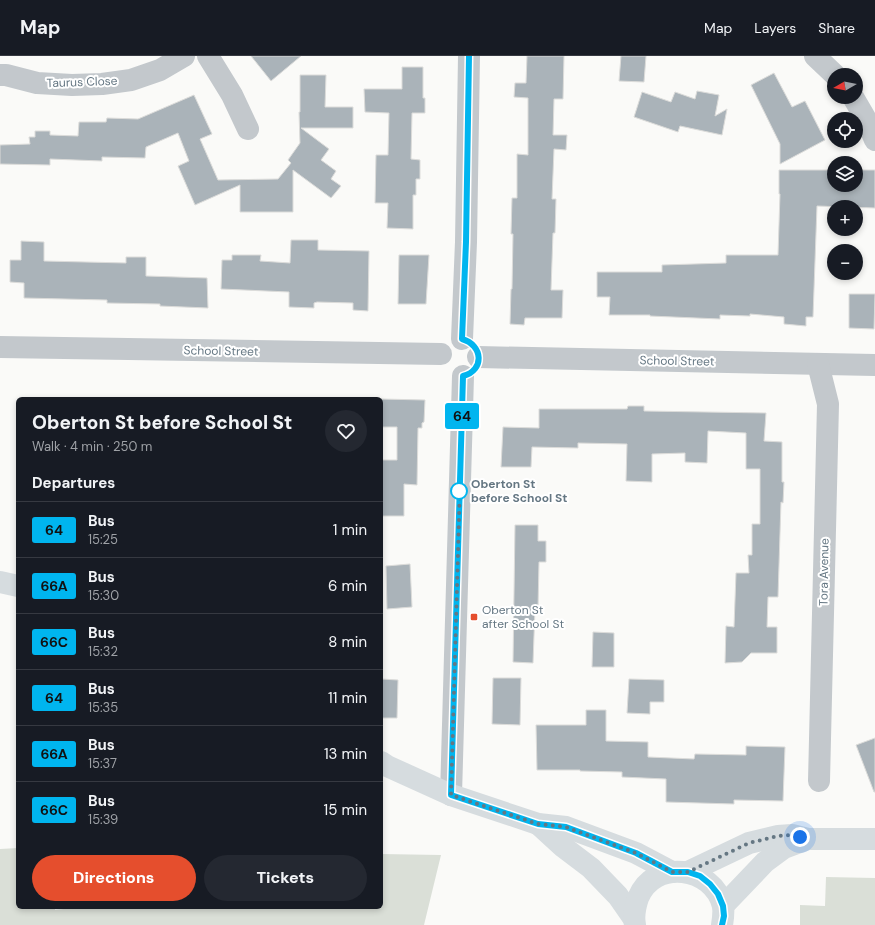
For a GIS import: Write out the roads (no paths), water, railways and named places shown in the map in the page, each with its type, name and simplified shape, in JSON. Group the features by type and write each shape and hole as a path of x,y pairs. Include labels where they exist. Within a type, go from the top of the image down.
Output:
{"main road":[{"path":"0,582 16,586"},
{"path":"383,763 451,795 538,824 566,827 636,853 680,872 700,876 710,884 718,894 722,916"},
{"path":"538,824 562,846 591,868 618,896 635,922"},
{"path":"635,922 635,906 640,893 648,883 659,876 680,872 749,843 778,836 792,835 808,839 875,839"},
{"path":"722,916 765,862 784,848 808,839"}],"street":[{"name":"Taurus Close","path":"0,75 6,75 37,83 72,85 102,84 131,80 160,70 184,56"},
{"path":"208,56 232,96 248,130"},
{"path":"462,339 466,242 469,56"},
{"path":"815,56 828,68"},
{"path":"857,104 867,121 875,140"},
{"path":"462,339 474,345 478,352 478,361 474,369 467,375 454,375 446,371 442,363 441,354 449,342 462,339"},
{"name":"School Street","path":"0,347 441,354"},
{"name":"School Street","path":"478,357 875,364"},
{"name":"Tora Avenue","path":"818,364 828,404 819,782"},
{"path":"451,795 463,376"}],"place":[{"name":"Oberton St before School St","path":"459,491"},
{"name":"Oberton St after School St","path":"474,617"}]}
